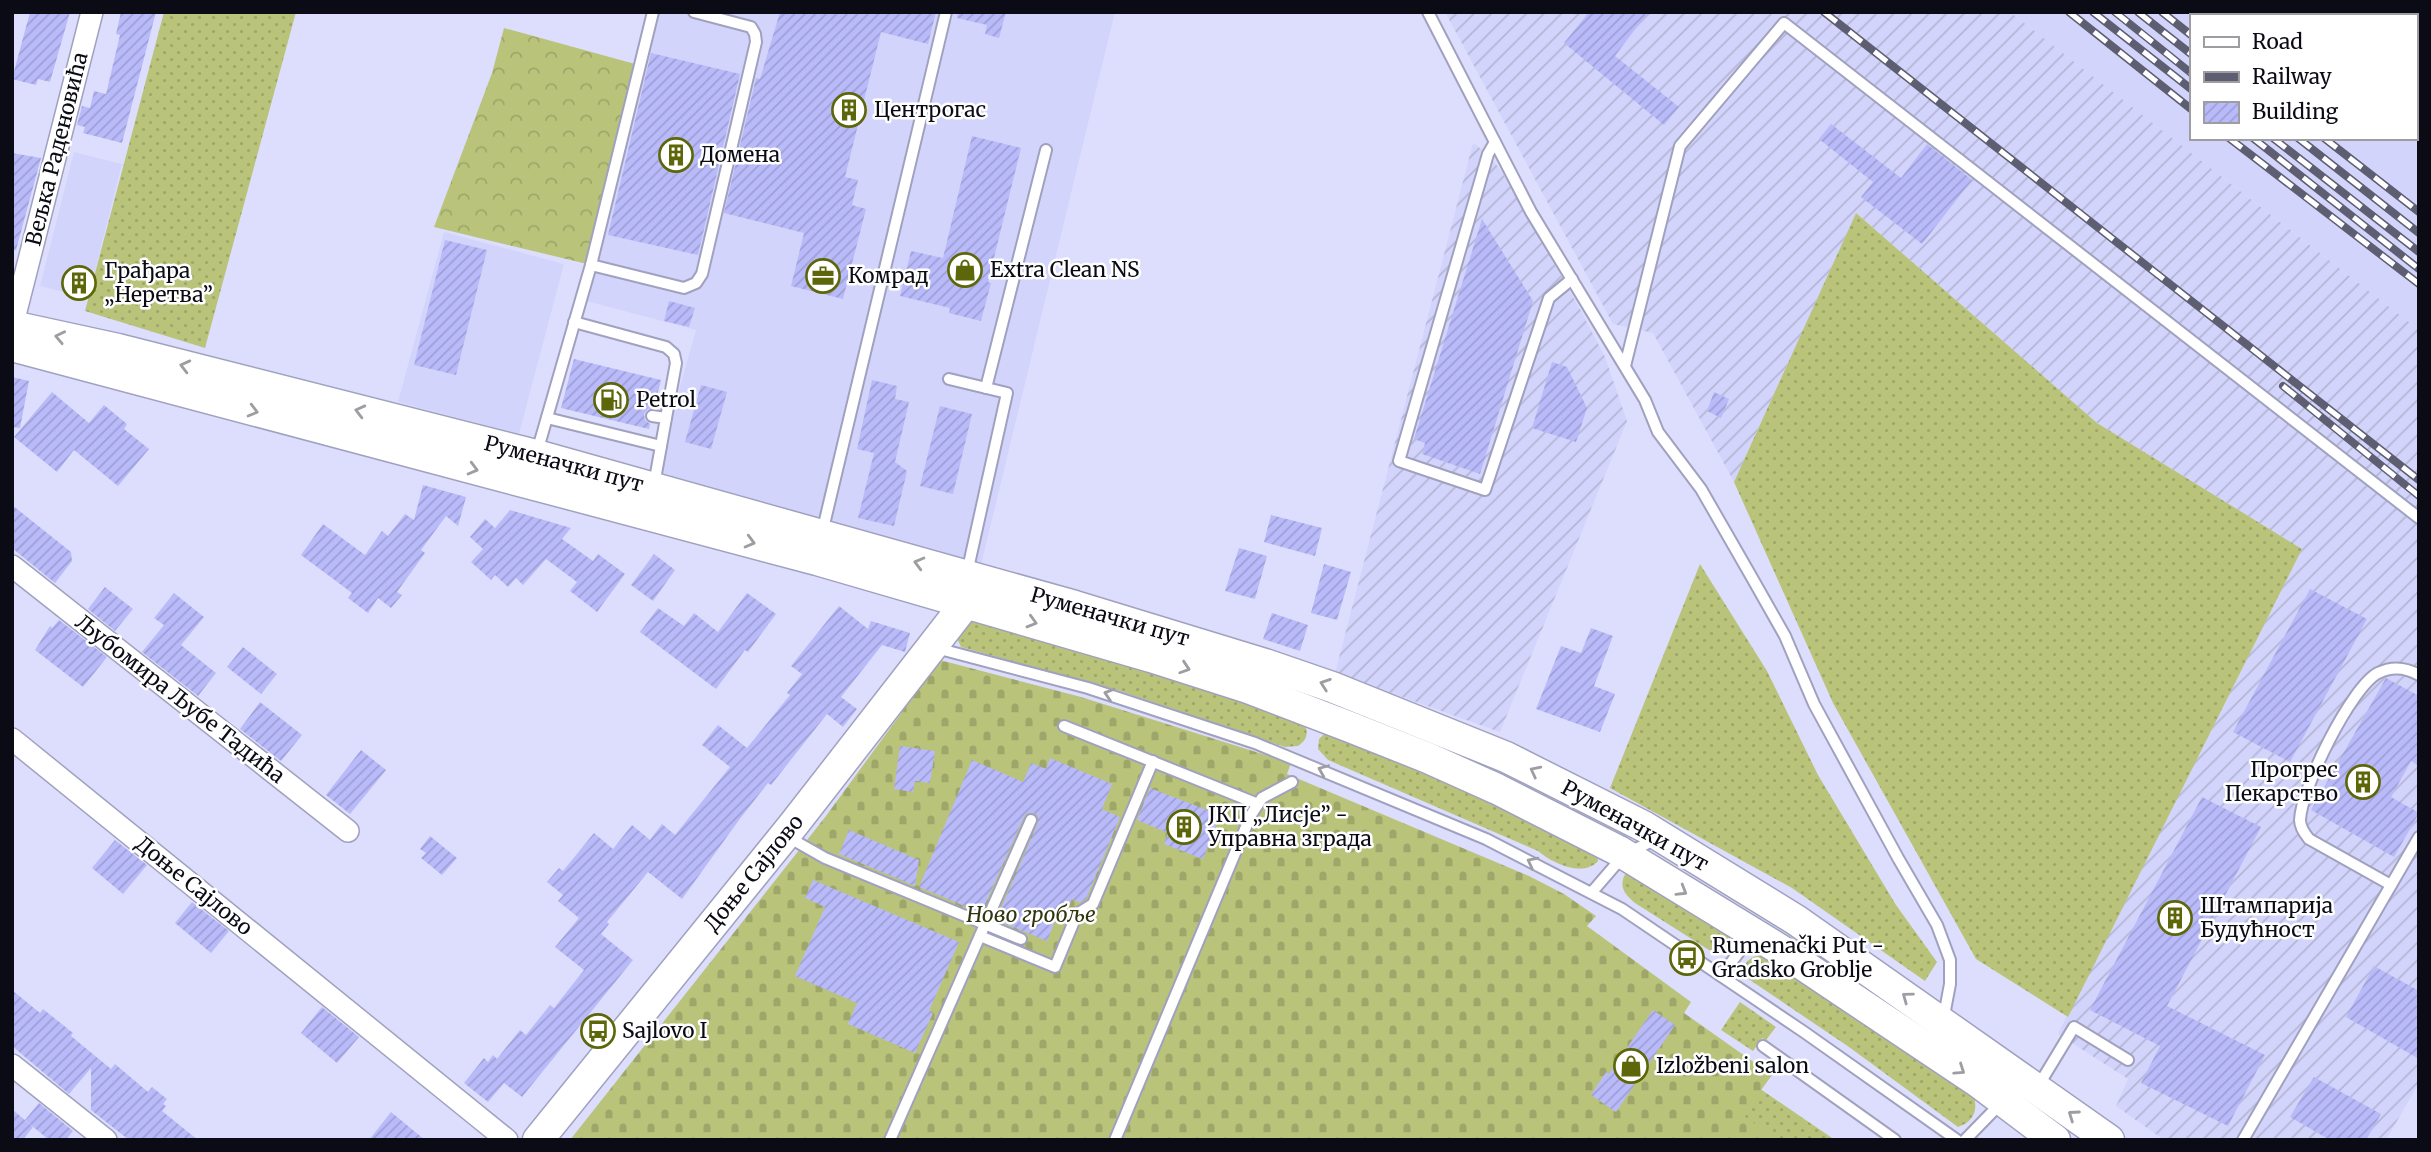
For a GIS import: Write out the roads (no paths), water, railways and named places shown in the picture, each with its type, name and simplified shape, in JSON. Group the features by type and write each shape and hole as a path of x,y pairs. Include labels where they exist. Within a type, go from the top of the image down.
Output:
{"main road":[{"name":"Руменачки пут","path":"12,326 105,359 737,538 1186,639 1332,687 1506,757 1661,837 1796,920 1943,1023 2017,1090 2055,1140"},
{"name":"Руменачки пут","path":"12,346 105,359 536,455 653,488 822,536 1322,716 1497,789 1624,855 1753,933 1905,1032 2109,1140"},
{"name":"Доње Сајлово","path":"538,1140 934,647 966,589"}],"street":[{"name":"Вељка Раденовића","path":"12,326 92,12"},
{"name":"Љубомира Љубе Тадића","path":"12,566 348,831"},
{"name":"Доње Сајлово","path":"12,738 507,1140"},
{"path":"12,1065 106,1140"}],"lane":[{"path":"536,455 547,418 559,393 574,322 591,265 653,12"},
{"path":"591,265 684,288 696,283 702,274 756,43 751,27 694,12"},
{"path":"822,536 946,12"},
{"path":"1428,12 1531,212 1645,400 1658,432 1701,489 1785,636 1814,704 1937,925 1950,960 1950,984 1943,1023"},
{"path":"1625,366 1679,146 1784,23 2419,518"},
{"path":"1495,142 1488,154 1399,461 1485,490 1549,298 1572,279"},
{"path":"986,388 1045,150"},
{"path":"574,322 666,346 674,354 676,363 653,488"},
{"path":"948,379 1007,393 966,589"},
{"path":"652,416 666,418"},
{"path":"547,418 661,446"},
{"path":"934,647 1088,688 1255,743 1486,839 1622,909 1958,1140"},
{"path":"2391,885 2309,839 2302,828 2301,816 2316,768 2331,737 2366,682 2378,673 2392,668 2408,669 2419,675"},
{"path":"1065,726 1258,804"},
{"path":"980,936 1055,967 1077,914 1093,904 1153,761"},
{"path":"1115,1140 1251,815 1262,798 1292,782"},
{"path":"890,1140 1031,820"},
{"path":"785,835 825,858 1021,939"},
{"path":"1592,892 1624,855 1661,837"},
{"path":"2245,1139 2419,837"},
{"path":"1721,976 1753,933"},
{"path":"1965,1140 2017,1090 2074,1027 2128,1060"},
{"path":"1763,1046 1895,1140"}],"railway":[{"path":"1824,12 2419,480"},
{"path":"2069,12 2190,108"},
{"path":"2093,12 2190,88"},
{"path":"2115,12 2190,72"},
{"path":"2138,12 2190,53"},
{"path":"2162,12 2190,34"},
{"path":"2232,140 2419,284"},
{"path":"2256,140 2419,269"},
{"path":"2276,140 2419,252"},
{"path":"2301,140 2419,233"},
{"path":"2327,140 2419,212"},
{"path":"2283,386 2419,496"}],"place":[{"name":"Центрогас","path":"849,110"},
{"name":"Домена","path":"676,155"},
{"name":"Extra Clean NS","path":"965,270"},
{"name":"Комрад","path":"823,276"},
{"name":"Грађара „Неретва”","path":"79,283"},
{"name":"Petrol","path":"611,400"},
{"name":"Прогрес Пекарство","path":"2363,782"},
{"name":"ЈКП „Лисје” - Управна зграда","path":"1184,827"},
{"name":"Штампарија Будућност","path":"2175,918"},
{"name":"Rumenački Put - Gradsko Groblje","path":"1687,958"},
{"name":"Sajlovo I","path":"598,1031"},
{"name":"Izložbeni salon","path":"1631,1066"}],"park label":[{"name":"Ново гробље","path":"1031,915"}]}
